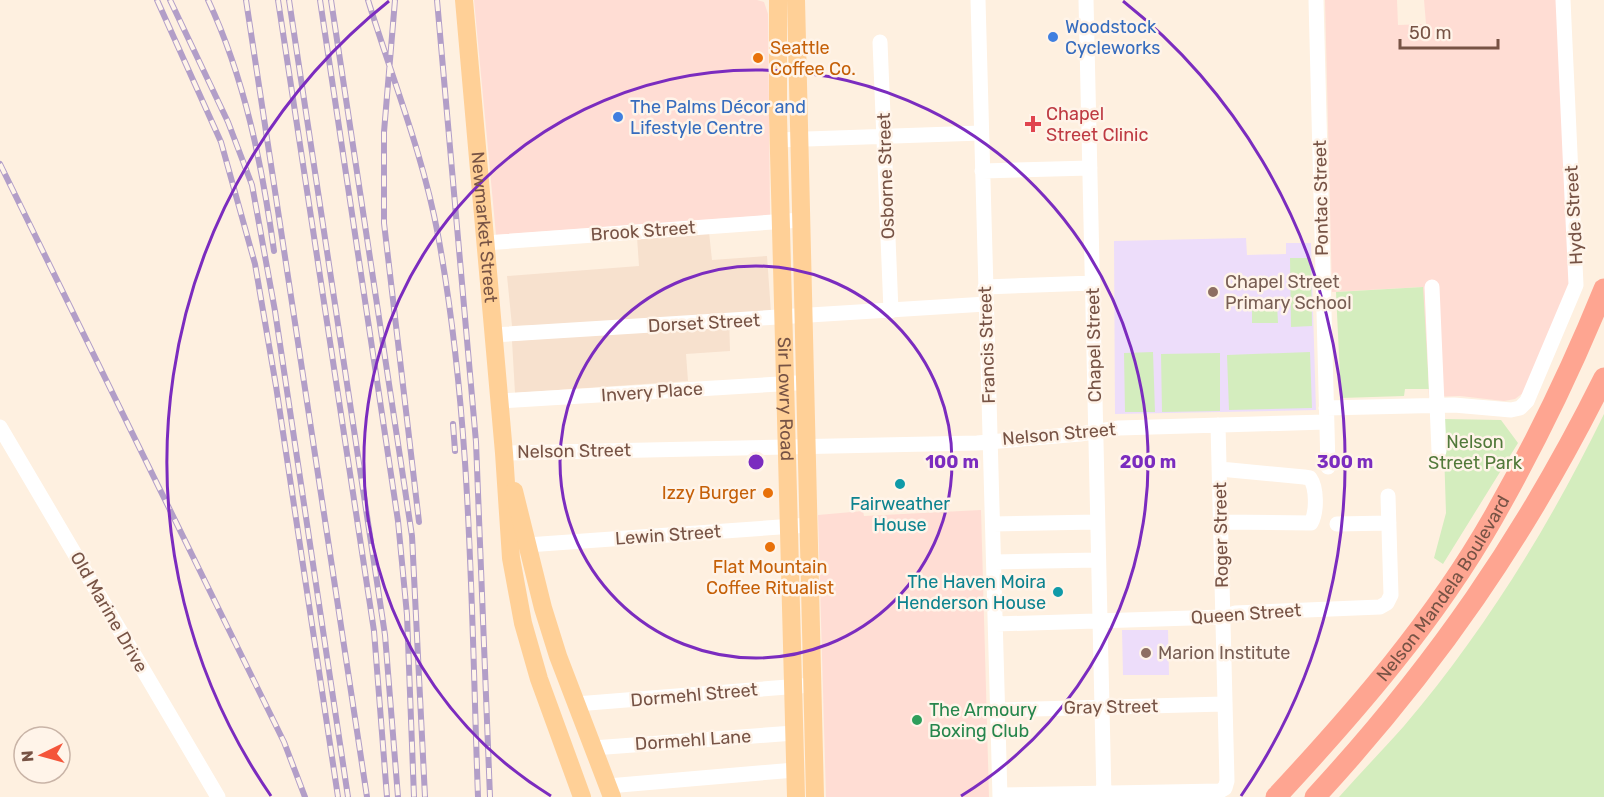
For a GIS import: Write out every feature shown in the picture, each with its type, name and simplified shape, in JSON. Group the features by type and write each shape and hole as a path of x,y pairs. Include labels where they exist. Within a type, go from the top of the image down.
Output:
{"highway":[{"name":"Nelson Mandela Boulevard","path":"1276,797 1358,706 1423,623 1461,569 1493,518 1551,410 1604,289"},
{"name":"Nelson Mandela Boulevard","path":"1315,797 1390,712 1447,641 1486,587 1556,472 1604,378"}],"main road":[{"name":"Newmarket Street","path":"464,0 504,453 511,558 523,623 539,679 582,797"},
{"name":"Sir Lowry Road","path":"778,0 778,140 796,797"},
{"name":"Sir Lowry Road","path":"796,0 815,797"},
{"name":"Newmarket Street","path":"504,453 543,608 592,748 610,792"}],"street":[{"name":"Francis Street","path":"978,0 1000,796"},
{"name":"Chapel Street","path":"1086,0 1104,795"},
{"name":"Pontac Street","path":"1316,0 1328,467"},
{"name":"Hyde Street","path":"1511,410 1520,408 1527,401 1576,285 1563,0"},
{"name":"Osborne Street","path":"880,42 891,311"},
{"path":"778,140 981,132"},
{"path":"982,171 1090,168"},
{"name":"Brook Street","path":"485,243 801,220"},
{"path":"985,287 1093,283"},
{"path":"1432,287 1439,451"},
{"name":"Dorset Street","path":"493,335 986,304"},
{"name":"Invery Place","path":"499,401 805,382"},
{"name":"Nelson Street","path":"504,453 990,441 1080,434 1096,430 1218,425 1437,406 1511,410"},
{"name":"Roger Street","path":"1104,795 1220,791 1226,788 1218,425"},
{"name":"Old Marine Drive","path":"0,427 218,797"},
{"path":"1220,469 1310,478 1314,484 1315,517 1311,523 1221,522"},
{"name":"Queen Street","path":"996,624 1223,617 1235,614 1380,607 1387,603 1390,595 1388,496"},
{"path":"993,524 1097,522"},
{"path":"1337,524 1389,523"},
{"name":"Lewin Street","path":"527,545 808,525"},
{"path":"994,562 1098,560"},
{"name":"Dormehl Street","path":"576,704 813,685"},
{"name":"Gray Street","path":"998,710 1224,704"},
{"name":"Dormehl Lane","path":"592,748 794,733"},
{"path":"610,792 795,771"},
{"path":"1000,796 1104,795"}],"shaded area":[{"name":"The Palms Décor and Lifestyle Centre","path":"474,0 757,0 764,2 768,14 770,215 496,235"},
{"path":"1325,0 1397,0 1398,25 1426,24 1424,0 1557,0 1570,284 1523,393 1515,399 1504,401 1460,396 1429,397 1422,287 1332,292"},
{"path":"709,232 712,260 767,256 771,313 729,315 730,351 686,354 688,381 515,393 512,341 537,339 536,325 512,326 507,276 639,266 637,237"},
{"name":"Chapel Street Primary School","path":"1246,238 1247,255 1286,254 1286,243 1311,243 1316,410 1115,414 1114,241"},
{"path":"981,510 989,797 826,797 818,515 863,511 864,516"},
{"name":"Marion Institute","path":"1122,630 1168,630 1169,675 1123,675"}],"green space":[{"path":"1290,258 1311,258 1312,326 1291,327"},
{"path":"1423,287 1429,389 1405,389 1404,396 1341,398 1336,292"},
{"path":"1277,304 1278,323 1252,323 1252,305"},
{"path":"1153,352 1155,412 1125,412 1124,353"},
{"path":"1310,352 1312,408 1229,410 1227,355"},
{"path":"1220,353 1220,411 1162,412 1161,354"},
{"path":"1604,414 1604,797 1339,797 1404,726 1488,615 1538,537"},
{"name":"Nelson Street Park","path":"1443,419 1501,420 1518,443 1443,564 1434,558 1446,513"}],"railway":[{"path":"157,0 221,142 255,264 276,386 338,797"},
{"path":"170,0 228,122 252,185 275,311 348,797"},
{"path":"208,0 242,91 258,155 274,251"},
{"path":"246,0 367,797"},
{"path":"278,0 374,631 387,797"},
{"path":"289,0 385,635 398,797"},
{"path":"320,0 398,521 407,615 414,797"},
{"path":"331,0 412,536 425,797"},
{"path":"368,0 432,205 449,305 464,445 478,797"},
{"path":"395,0 384,132 384,223 419,522"},
{"path":"437,0 476,442 490,797"},
{"path":"0,164 284,742 305,797"},
{"path":"453,424 455,451"}],"place":[{"name":"Woodstock Cycleworks","path":"1053,37"},
{"name":"Seattle Coffee Co.","path":"758,58"},
{"name":"The Palms Décor and Lifestyle Centre","path":"618,117"},
{"name":"Chapel Street Clinic","path":"1033,124"},
{"name":"Chapel Street Primary School","path":"1213,292"},
{"name":"Fairweather House","path":"900,484"},
{"name":"Izzy Burger","path":"768,493"},
{"name":"Flat Mountain Coffee Ritualist","path":"770,547"},
{"name":"The Haven Moira Henderson House","path":"1058,592"},
{"name":"Marion Institute","path":"1146,653"},
{"name":"The Armoury Boxing Club","path":"917,720"}]}
